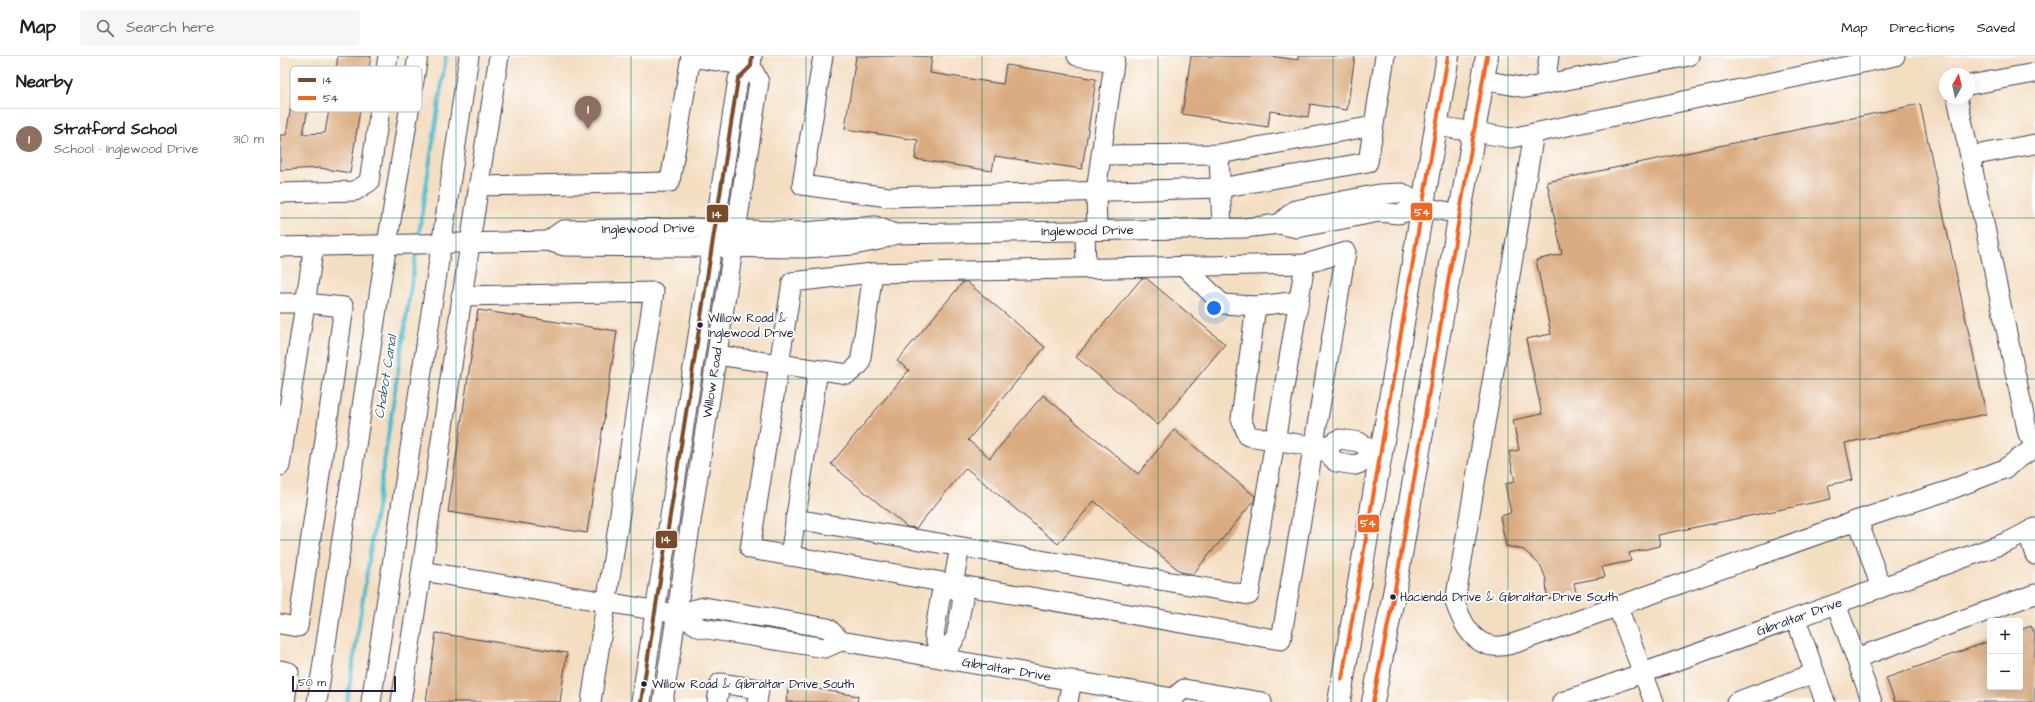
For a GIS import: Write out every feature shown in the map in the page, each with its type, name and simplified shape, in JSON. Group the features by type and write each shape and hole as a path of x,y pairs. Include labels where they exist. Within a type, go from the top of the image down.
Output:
{"main road":[{"path":"1338,702 1448,56"},
{"path":"1373,702 1397,578 1487,56"}],"street":[{"path":"386,66 388,56"},
{"path":"417,66 418,56"},
{"path":"370,702 469,56"},
{"path":"401,702 422,571 469,243 499,56"},
{"path":"478,186 670,182 691,56 751,61"},
{"path":"822,56 802,185 888,197 1220,188 1368,162 1385,56"},
{"path":"1077,56 1115,59 1086,268"},
{"path":"1545,84 1549,56"},
{"path":"1483,80 1526,88 1689,56"},
{"path":"1437,126 1511,138 1895,56"},
{"name":"Willow Road","path":"641,702 712,238 738,79 751,61"},
{"name":"Willow Road","path":"663,702 759,82 751,61"},
{"path":"1975,84 2035,73"},
{"path":"1534,133 1454,602 1463,623 1476,639 1493,646 1511,644 1618,608 1858,520 1947,491 2004,469 2035,446 2028,434 1958,104"},
{"path":"280,193 355,192 369,182 380,112"},
{"path":"317,702 410,112"},
{"path":"1101,155 1219,154 1374,126"},
{"path":"1970,156 2035,144"},
{"path":"1219,154 1222,229"},
{"name":"Inglewood Drive","path":"280,247 548,241 564,246 712,238 734,239 805,248 854,244 879,240 895,234 1222,229 1280,224 1295,210 1379,194 1402,193 1423,207 1460,214"},
{"path":"280,466 314,246"},
{"path":"1346,252 1318,447 1281,640 750,549 792,282 873,273 1184,266 1305,264 1346,252"},
{"path":"795,519 1248,594 1305,264"},
{"path":"1184,266 1222,304 1256,306 1299,301"},
{"path":"717,355 848,374 860,364 873,273"},
{"path":"461,296 654,292 591,702"},
{"path":"280,303 305,303 344,307 298,627 280,624"},
{"path":"1256,306 1241,419 1248,436 1318,447 1336,462 1355,465 1380,456"},
{"path":"790,556 818,370"},
{"path":"1858,520 1881,588"},
{"path":"2031,530 2035,555"},
{"name":"Gibraltar Drive","path":"1562,702 1644,674 2008,542 2031,530"},
{"path":"942,658 934,635 941,594 953,584 960,547"},
{"name":"Gibraltar Drive","path":"422,571 677,614 701,628 825,648 841,641 1072,680 1115,695 1174,700 1184,689 1262,702"},
{"path":"1856,658 2035,594"},
{"path":"1836,604 1872,702"},
{"path":"1618,608 1654,702"},
{"path":"1796,619 1825,702"},
{"path":"280,670 289,672 284,702"},
{"path":"1736,702 1815,673"},
{"path":"1068,702 1072,680"},
{"path":"717,702 720,683 759,689 757,702"}],"building":[{"path":"338,56 371,56 369,66 336,66"},
{"path":"856,56 932,56 930,73 1003,84 1006,65 1096,79 1082,169 995,156 992,171 915,159 918,140 845,129"},
{"path":"1191,56 1270,56 1298,60 1298,56 1355,56 1347,110 1310,104 1308,117 1270,111 1268,127 1182,114"},
{"path":"1920,104 1986,414 1845,443 1853,480 1828,485 1831,499 1658,535 1660,546 1629,553 1631,561 1602,567 1605,577 1574,583 1576,593 1547,599 1546,579 1541,566 1524,550 1506,546 1500,516 1511,513 1505,484 1515,482 1509,452 1519,450 1513,420 1542,414 1526,339 1551,334 1536,260 1562,254 1547,182"},
{"path":"290,112 307,112 303,134 325,133 329,112 360,112 350,173 320,168 280,170 280,135 286,135"},
{"path":"1142,278 1146,278 1225,344 1158,425 1076,357"},
{"path":"963,282 967,282 1045,347 968,440 990,458 1043,395 1138,474 1174,430 1255,496 1254,501 1193,574 1181,572 1094,501 1058,544 966,468 916,528 907,527 831,464 909,370 897,361"},
{"path":"478,310 617,331 587,533 448,512"},
{"path":"2031,626 2035,636 2035,702 1895,702 1886,678 1987,642 1987,690 2023,690 2023,629"},
{"path":"436,633 567,653 560,702 426,702"},
{"path":"789,684 858,696 857,702 786,702"}],"waterway":[{"name":"Chabot Canal","path":"418,239 446,56"},
{"name":"Chabot Canal","path":"347,702 417,248"}],"transit line":[{"name":"14","path":"641,702 738,79 751,66 752,56"},
{"name":"54","path":"1342,679 1448,56"},
{"name":"54","path":"1373,702 1397,578 1487,56"}],"place":[{"name":"Stratford School","path":"588,129"},
{"name":"Willow Road & Inglewood Drive","path":"700,325"},
{"name":"Hacienda Drive & Gibraltar Drive South","path":"1393,597"},
{"name":"Willow Road & Gibraltar Drive South","path":"644,684"}]}
